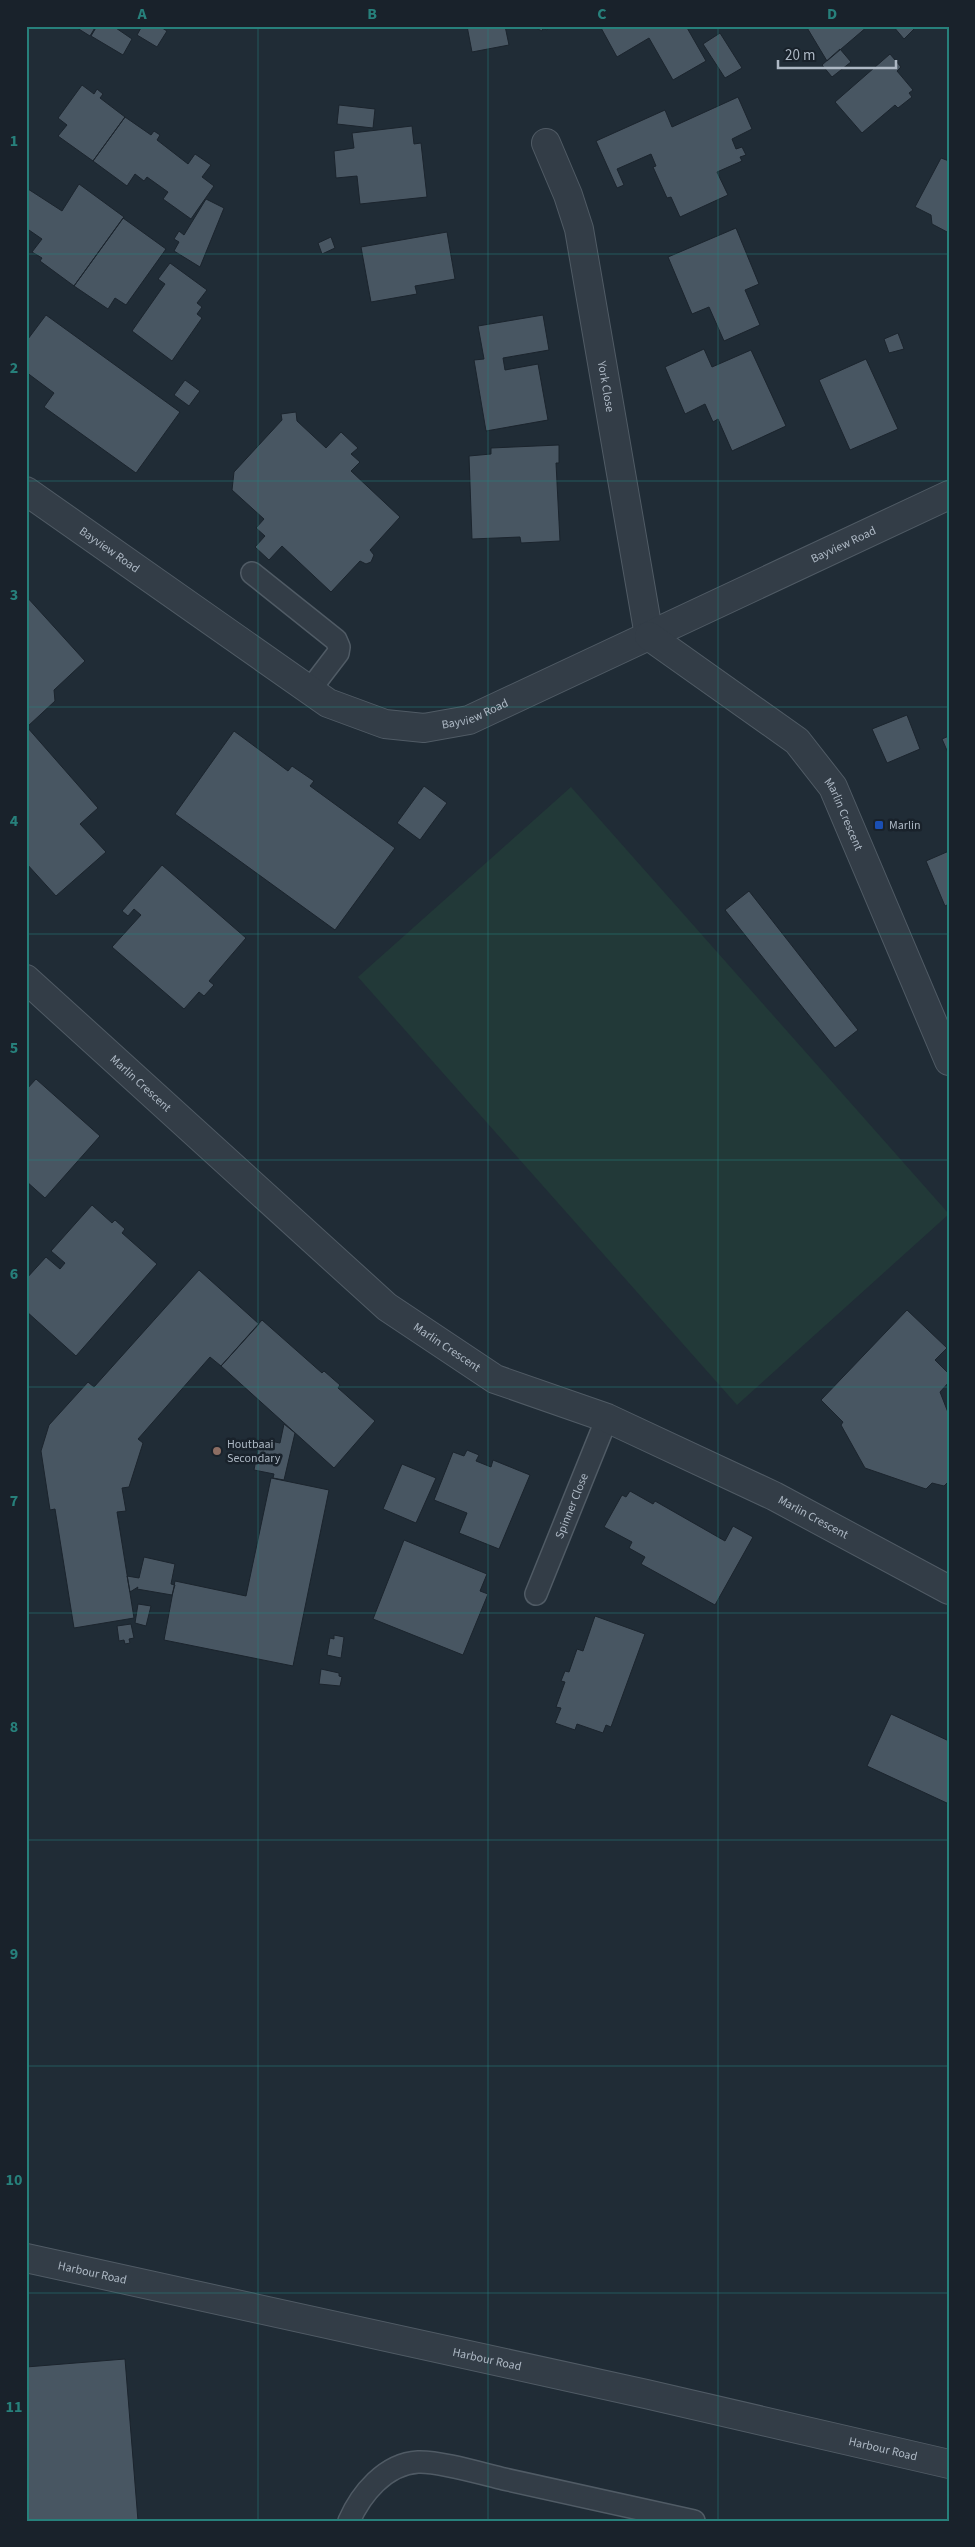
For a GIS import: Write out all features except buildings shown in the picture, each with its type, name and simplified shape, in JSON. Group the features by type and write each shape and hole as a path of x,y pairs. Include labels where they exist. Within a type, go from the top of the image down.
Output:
{"street":[{"name":"York Close","path":"546,143 580,229 648,636"},
{"name":"Bayview Road","path":"26,491 308,691 328,703 385,724 424,728 469,720 949,495"},
{"name":"Marlin Crescent","path":"648,636 797,742 833,787 949,1061"},
{"name":"Marlin Crescent","path":"26,979 387,1307 495,1379 607,1418 774,1496 949,1590"},
{"name":"Harbour Road","path":"26,2258 646,2394 949,2464"}],"lane":[{"path":"252,573 336,640 339,647 338,653 308,691"},
{"name":"Spinner Close","path":"536,1594 607,1418"},
{"path":"349,2521 358,2502 377,2480 391,2471 418,2462 461,2469 694,2521"}],"green space":[{"path":"571,787 949,1214 737,1405 358,977"}],"place":[{"name":"Marlin","path":"879,825"},
{"name":"Houtbaai Secondary","path":"217,1451"}]}
